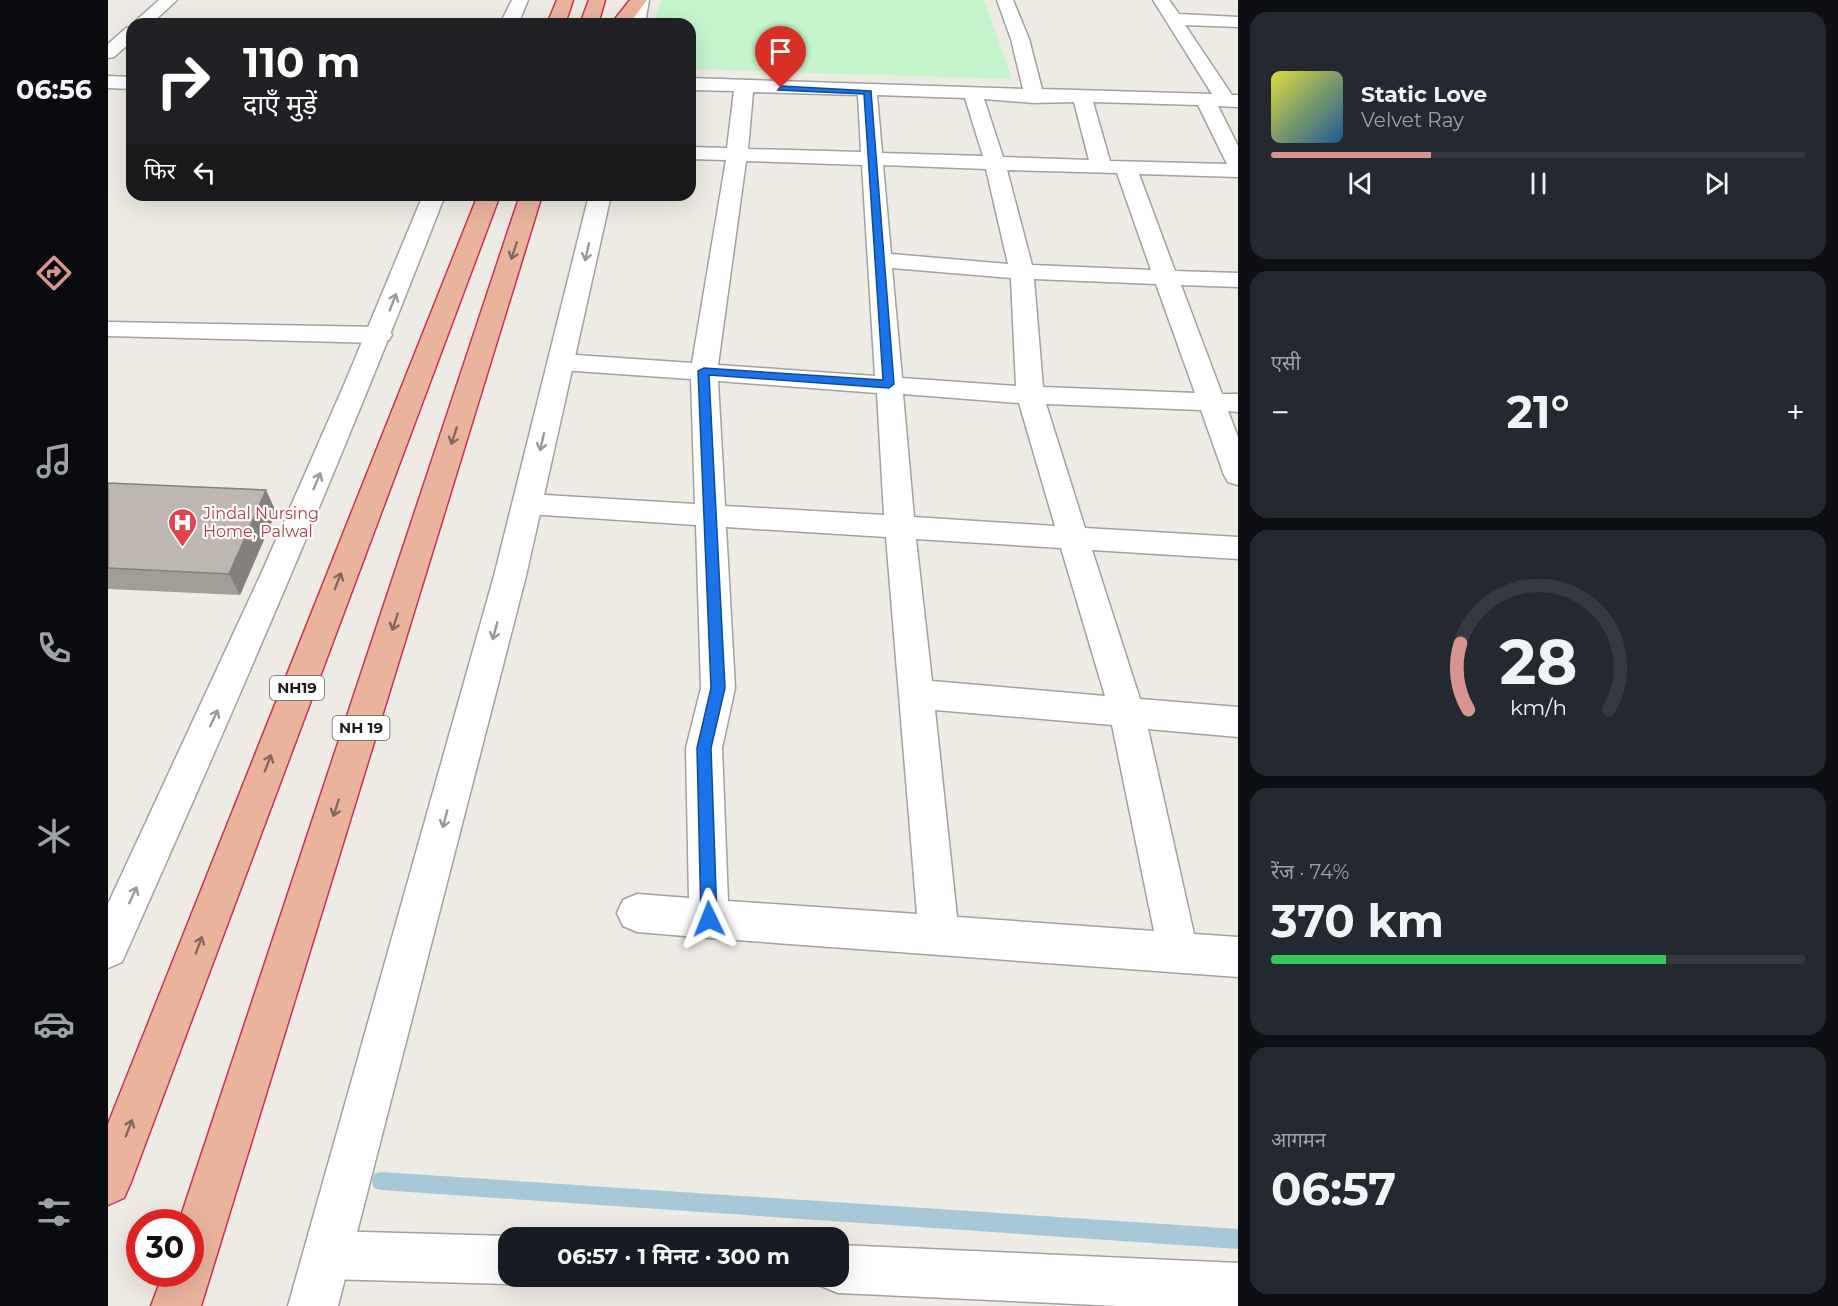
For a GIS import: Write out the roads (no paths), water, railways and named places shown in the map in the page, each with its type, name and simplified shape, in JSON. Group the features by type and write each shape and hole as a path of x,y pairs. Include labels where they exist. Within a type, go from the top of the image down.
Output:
{"highway":[{"path":"558,18 565,0"},
{"path":"590,18 597,0"},
{"path":"625,18 640,0"},
{"name":"NH19","path":"108,1182 487,201"},
{"name":"NH 19","path":"204,1218 529,201"},
{"path":"176,1306 183,1287"}],"street":[{"path":"148,18 169,0"},
{"path":"512,18 520,0"},
{"path":"637,18 640,0"},
{"path":"1005,0 1020,39 1034,96"},
{"path":"1161,0 1232,101"},
{"path":"1173,19 1238,22"},
{"path":"108,53 126,37"},
{"path":"108,82 126,83"},
{"path":"696,84 1232,101"},
{"path":"709,919 704,748 718,688 704,371 737,154 744,87"},
{"path":"867,91 900,528 939,936"},
{"path":"973,94 995,163 1022,272 1030,395 1127,713 1178,952"},
{"path":"1082,97 1101,167"},
{"path":"1205,100 1238,166"},
{"path":"696,153 1238,171"},
{"path":"1126,168 1164,278 1238,475"},
{"path":"108,948 231,682 380,335 432,201"},
{"path":"313,1306 528,504 599,201"},
{"path":"880,260 1022,272 1238,280"},
{"path":"108,329 380,335"},
{"path":"561,362 1030,395 1238,403"},
{"path":"528,504 1238,548"},
{"path":"915,694 1238,722"},
{"path":"637,913 1238,957"},
{"path":"327,1255 498,1260"},
{"path":"849,1269 1238,1287"}],"waterway":[{"path":"381,1181 1238,1239"}],"place":[{"name":"Jindal Nursing Home, Palwal","path":"182,548"}]}
